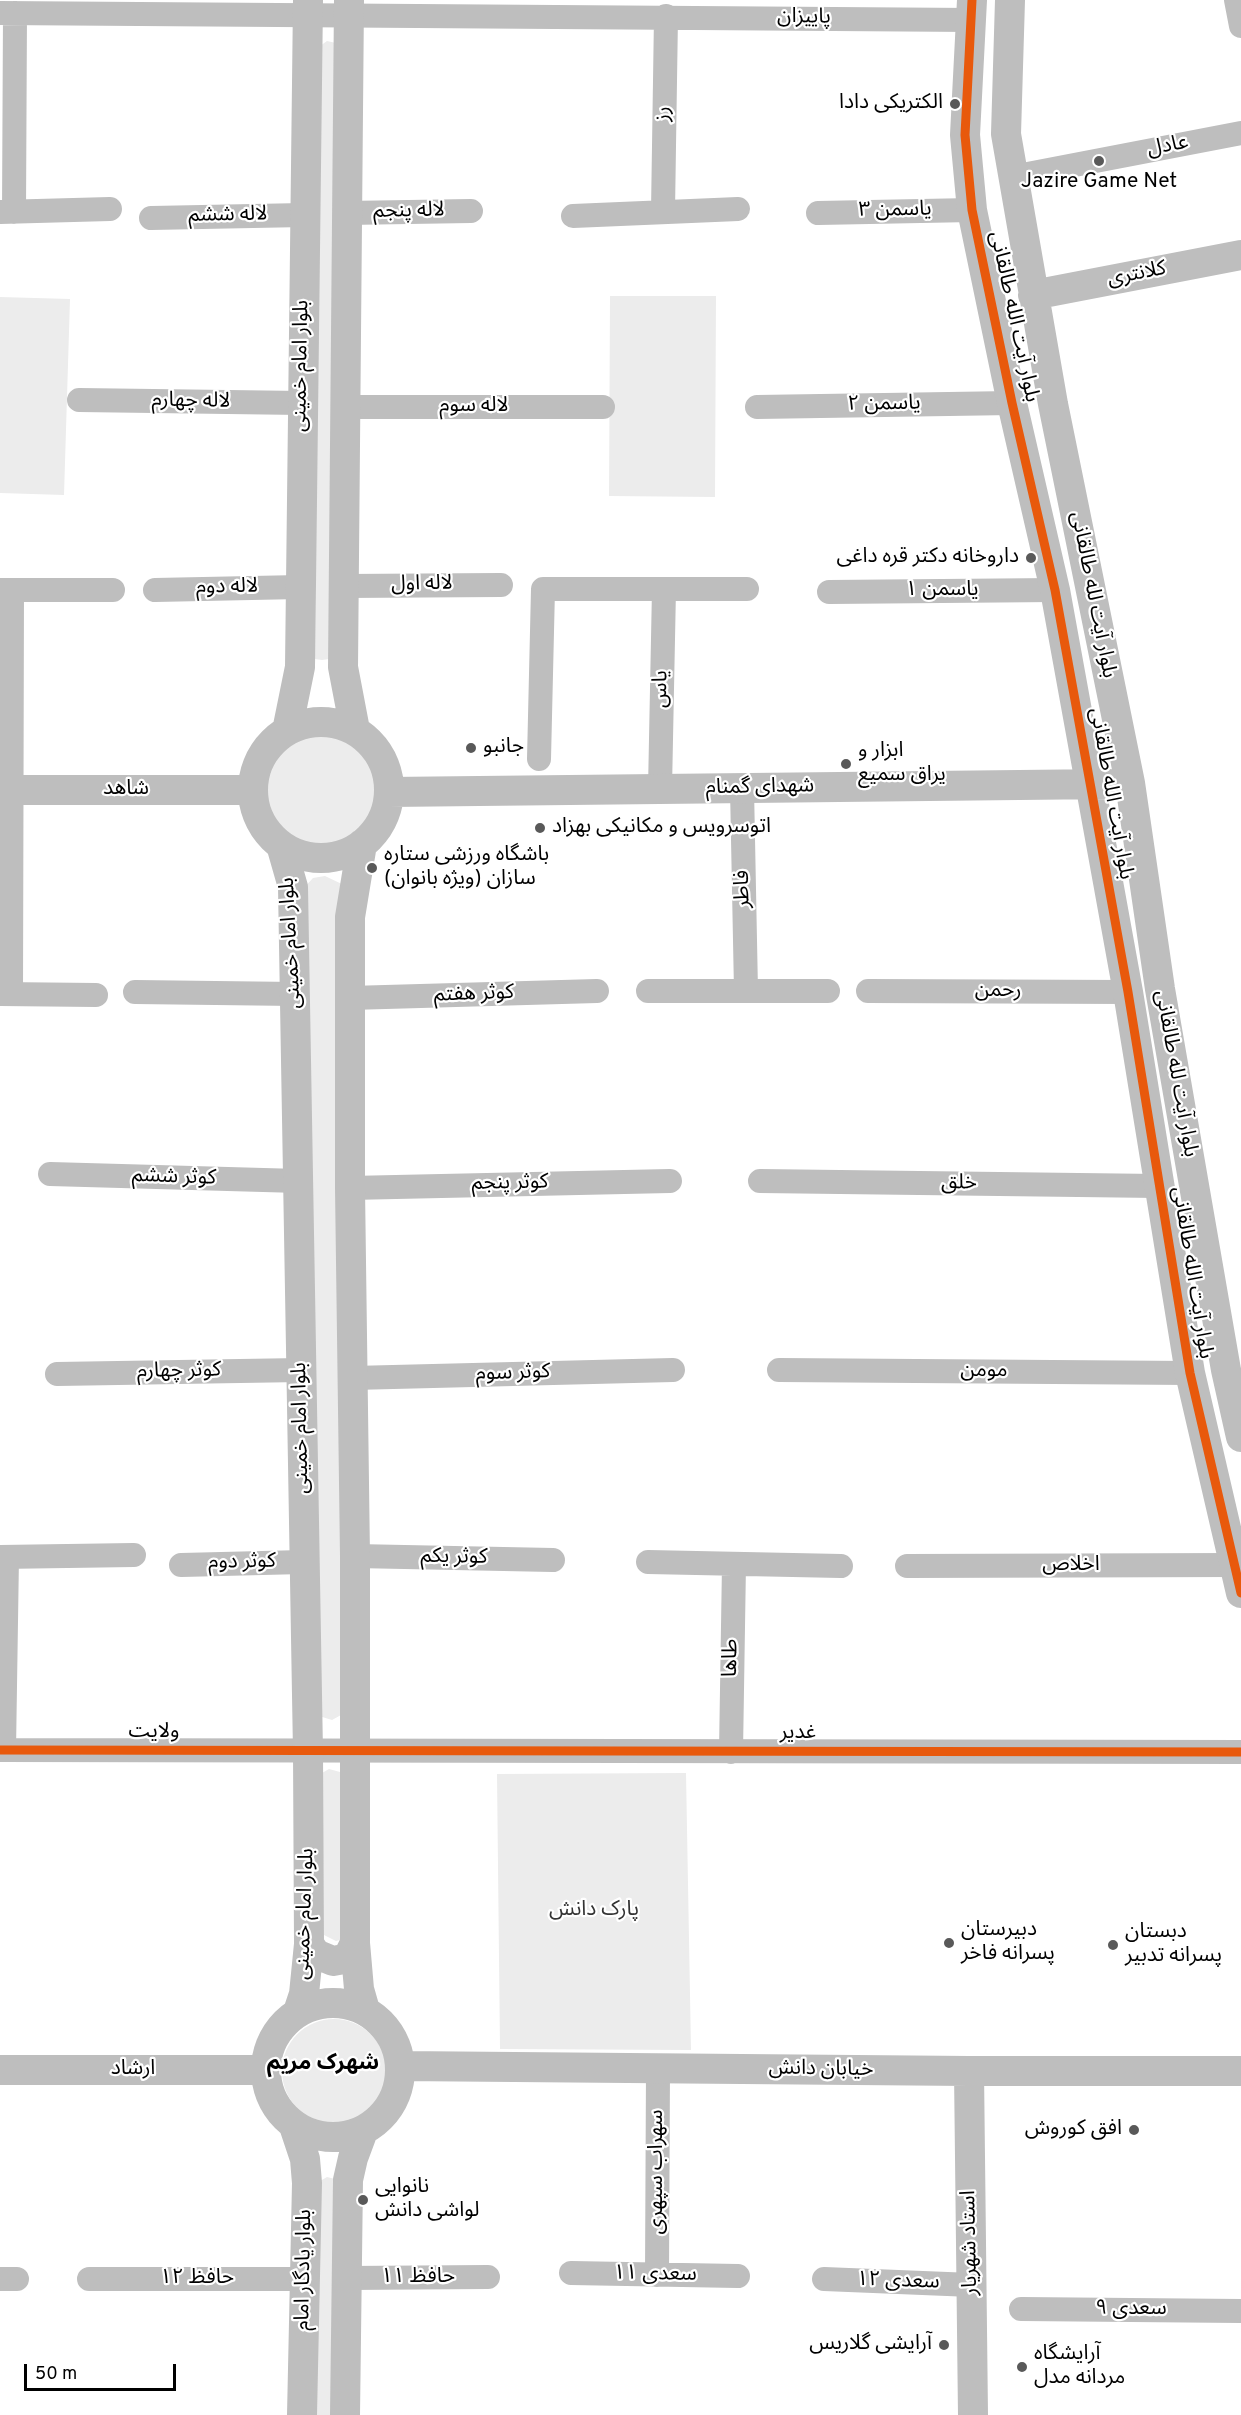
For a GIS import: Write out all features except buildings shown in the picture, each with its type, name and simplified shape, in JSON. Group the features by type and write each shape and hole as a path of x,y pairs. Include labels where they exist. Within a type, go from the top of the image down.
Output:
{"street":[{"name":"بلوار آیت لله طالقانی","path":"1010,0 1006,134 1012,177 1033,296 1130,783 1160,989 1234,1368 1241,1437"},
{"path":"1236,0 1241,26"},
{"name":"بلوار امام خمینی","path":"287,731 300,667 308,8"},
{"name":"پاییزان","path":"8,13 349,8 666,16 972,10"},
{"name":"بلوار امام خمینی","path":"349,8 343,667 355,730"},
{"name":"بلوار آیت الله طالقانی","path":"972,10 965,135 972,210 1012,403 1056,590 1128,993 1190,1373 1238,1579"},
{"path":"8,13 7,212 110,209"},
{"name":"رز","path":"663,211 666,16"},
{"name":"عادل","path":"1012,177 1241,133"},
{"path":"573,216 738,209"},
{"name":"یاسمن ۳","path":"818,213 972,210"},
{"name":"لاله پنجم","path":"346,213 471,211"},
{"name":"لاله ششم","path":"151,218 304,214"},
{"name":"کلانتری","path":"1033,296 1241,255"},
{"name":"لاله چهارم","path":"79,400 302,403"},
{"name":"یاسمن ۲","path":"757,407 1012,403"},
{"name":"لاله سوم","path":"346,407 603,407"},
{"name":"لاله اول","path":"344,586 501,585"},
{"name":"لاله دوم","path":"155,590 300,587"},
{"path":"539,759 543,589 747,589"},
{"name":"یاس","path":"660,789 664,589"},
{"path":"96,995 5,994 6,590 113,590"},
{"name":"یاسمن ۱","path":"829,592 1056,590"},
{"path":"309,723 332,723 355,730 369,741 381,756 388,774 389,792 386,812 376,830 362,844 343,854 321,858 300,855 281,845 266,830 256,811 253,790 257,766 269,746 287,731 309,723"},
{"name":"شهدای گمنام","path":"389,792 1130,783"},
{"name":"فاطر","path":"742,788 746,991"},
{"name":"شاهد","path":"6,790 253,790"},
{"path":"362,844 350,917 350,1188 355,1556 355,1943 359,1989 365,2010"},
{"name":"بلوار امام خمینی","path":"281,845 293,887 308,1752 309,1944 304,1994 298,2012"},
{"name":"کوثر هفتم","path":"350,998 597,991"},
{"path":"648,991 828,991"},
{"name":"رحمن","path":"868,991 1128,993"},
{"path":"135,992 296,994"},
{"name":"کوثر ششم","path":"50,1174 298,1181"},
{"name":"کوثر پنجم","path":"350,1188 670,1180"},
{"name":"خلق","path":"760,1181 1158,1186"},
{"name":"کوثر چهارم","path":"57,1374 301,1370"},
{"name":"کوثر سوم","path":"353,1378 673,1370"},
{"name":"مومن","path":"779,1370 1190,1373"},
{"path":"2,1750 4,1557 134,1555"},
{"name":"کوثر یکم","path":"355,1556 553,1560"},
{"name":"کوثر دوم","path":"181,1565 303,1562"},
{"path":"648,1562 841,1566"},
{"name":"طاها","path":"731,1752 734,1564"},
{"name":"اخلاص","path":"907,1566 1238,1579"},
{"name":"ولایت","path":"2,1750 354,1752"},
{"name":"غدیر","path":"354,1752 1241,1752"},
{"path":"309,1944 316,1954 333,1961 344,1959 349,1955 355,1943"},
{"path":"331,2002 365,2010 383,2024 396,2044 401,2066 398,2088 389,2108 374,2124 349,2136 335,2138 314,2135 294,2126 279,2111 269,2092 265,2070 269,2047 275,2037 298,2012 331,2002"},
{"name":"خیابان دانش","path":"401,2066 969,2072 1241,2071"},
{"name":"سهراب سپهری","path":"657,2275 658,2069"},
{"name":"ارشاد","path":"0,2070 265,2070"},
{"name":"استاد شهریار","path":"969,2072 973,2415"},
{"name":"بلوار یادگار امام","path":"294,2126 305,2159 307,2183 302,2415"},
{"name":"بلوار یادگار امام","path":"345,2415 348,2180 363,2131"},
{"path":"307,2183 317,2172 327,2167 340,2171 348,2180"},
{"name":"سعدی ۱۱","path":"571,2273 738,2276"},
{"name":"حافظ ۱۱","path":"348,2278 488,2277"},
{"name":"حافظ ۱۲","path":"89,2278 305,2279"},
{"name":"سعدی ۱۲","path":"824,2279 972,2285"},
{"name":"سعدی ۹","path":"1021,2309 1241,2311"}],"green space":[{"path":"327,41 336,43 329,659 322,660 315,659 320,46"},
{"path":"610,296 716,296 715,497 609,496"},
{"path":"0,297 70,299 64,495 0,493"},
{"path":"321,736 342,740 359,752 371,769 375,790 371,811 359,828 342,840 321,844 300,840 283,828 271,811 267,790 271,769 283,752 300,740"},
{"path":"325,876 346,886 341,1715 332,1720 319,1716 301,891 313,878"},
{"path":"329,1769 340,1772 340,1940 336,1941 324,1935 322,1773"},
{"name":"پارک دانش","path":"686,1773 691,2050 500,2049 497,1774"},
{"path":"334,2019 354,2023 371,2034 382,2051 386,2071 382,2091 371,2108 354,2119 334,2123 314,2119 297,2108 286,2091 282,2071 286,2051 297,2034 314,2023"},
{"path":"327,2177 335,2179 340,2415 310,2415 315,2184"}],"cycle path":[{"path":"972,0 965,135 972,210 1012,403 1055,590 1128,992 1190,1373 1241,1593"},
{"path":"0,1750 1241,1752"}],"place":[{"name":"الکتریکی دادا","path":"955,104"},
{"name":"Jazire Game Net","path":"1099,161"},
{"name":"داروخانه دکتر قره داغی","path":"1031,558"},
{"name":"جانبو","path":"471,748"},
{"name":"ابزار و يراق سميع","path":"846,764"},
{"name":"اتوسرویس و مکانیکی بهزاد","path":"540,828"},
{"name":"باشگاه ورزشی ستاره سازان (ویژه بانوان)","path":"372,868"},
{"name":"دبیرستان پسرانه فاخر","path":"949,1943"},
{"name":"دبستان پسرانه تدبیر","path":"1113,1945"},
{"name":"افق کوروش","path":"1134,2130"},
{"name":"نانوایی لواشی دانش","path":"363,2200"},
{"name":"آرایشی گلاریس","path":"944,2345"},
{"name":"آرایشگاه مردانه مدل","path":"1022,2367"}],"district":[{"name":"شهرک مریم","path":"323,2065"}]}
